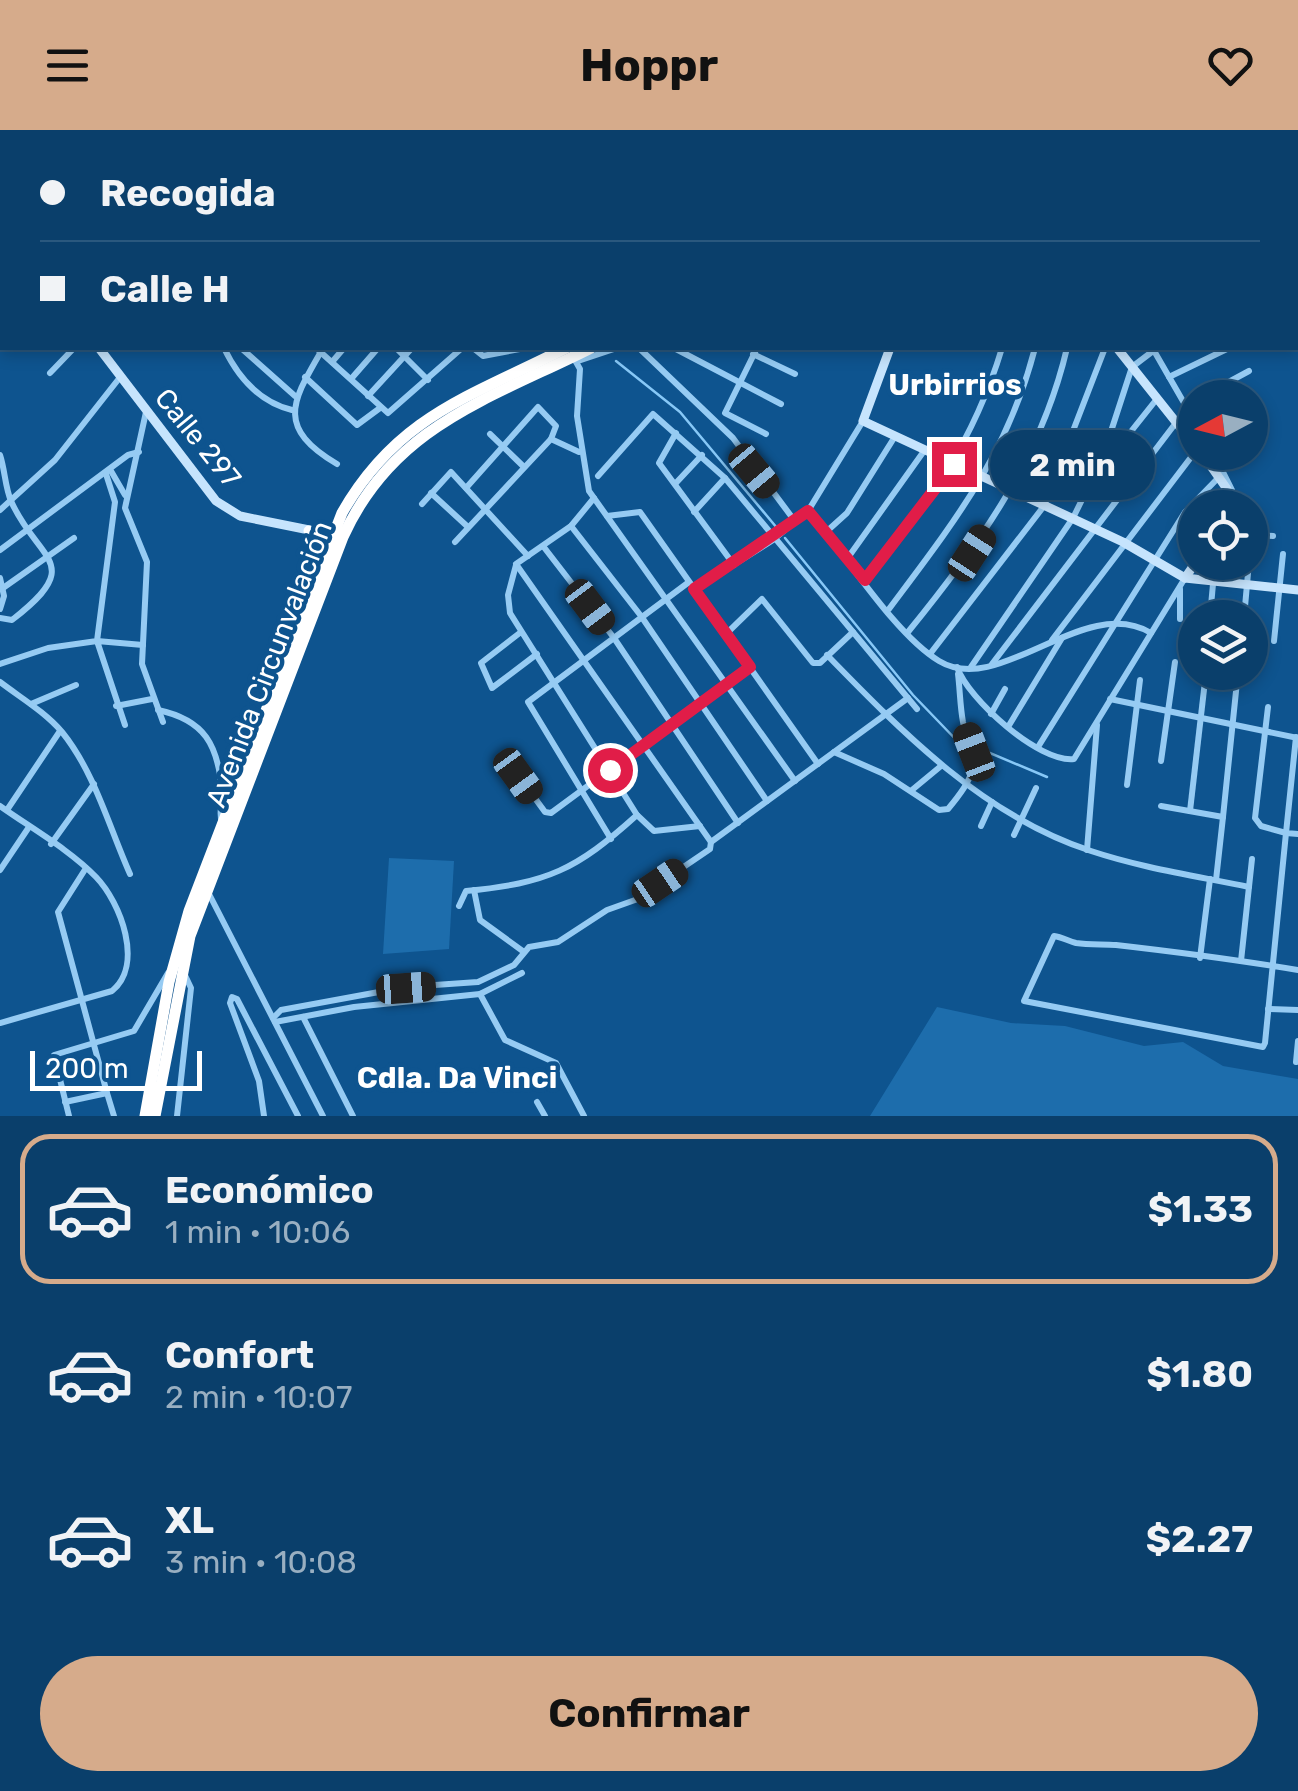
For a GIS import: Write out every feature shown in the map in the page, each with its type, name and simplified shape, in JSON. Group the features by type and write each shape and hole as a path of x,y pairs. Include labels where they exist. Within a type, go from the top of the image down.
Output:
{"highway":[{"name":"Avenida Circunvalación","path":"228,827 325,552 373,483 423,433 570,354"},
{"path":"310,531 320,539 325,552"},
{"name":"Avenida Circunvalación","path":"145,1116 177,968 204,884 338,535"},
{"name":"Avenida Circunvalación","path":"155,1116 177,968"}],"street":[{"path":"50,373 72,350"},
{"name":"Calle 297","path":"100,350 216,501 240,516 338,535"},
{"path":"225,350 244,382 264,398 292,410"},
{"path":"243,350 294,396"},
{"path":"320,350 294,396 292,410 309,442 337,464"},
{"path":"321,350 380,408 392,412 460,350"},
{"path":"332,362 342,350"},
{"path":"351,378 376,350"},
{"path":"398,350 428,380"},
{"path":"368,396 410,350"},
{"path":"475,350 482,356 514,350"},
{"path":"601,350 570,354 580,452 594,498 795,781"},
{"path":"641,350 734,438 794,520"},
{"path":"678,350 781,404"},
{"path":"611,839 528,702 641,616 734,565 808,511 863,420 889,350"},
{"path":"865,580 954,464 988,395 1001,350"},
{"path":"889,609 984,479 1014,413 1034,350"},
{"path":"908,632 972,553 1012,492 1042,423 1066,350"},
{"path":"930,654 1044,506 1104,350"},
{"path":"1118,350 1178,428"},
{"path":"970,668 1072,518 1094,476 1132,367 1152,350"},
{"path":"1155,350 1178,393"},
{"path":"1169,377 1226,350"},
{"path":"766,434 726,412 755,351 795,374"},
{"path":"1233,380 1250,371"},
{"path":"0,510 55,460 120,376"},
{"path":"306,377 357,425 380,408"},
{"path":"1094,476 1156,400"},
{"path":"454,542 550,438 556,426 538,407 466,488"},
{"path":"146,411 125,513 146,562 144,677 164,722"},
{"path":"598,476 653,414 725,478 772,540 917,710"},
{"path":"863,420 894,438 1123,542 1182,582 1213,581 1298,590"},
{"path":"992,665 1175,424"},
{"path":"490,434 524,467"},
{"path":"676,434 659,459 734,565"},
{"path":"550,438 580,452"},
{"path":"826,532 847,513 894,438"},
{"path":"846,559 924,451"},
{"path":"0,550 128,455 139,452"},
{"path":"675,484 702,455"},
{"path":"0,456 11,501 48,555 52,579 44,595 12,620 0,618"},
{"path":"1051,642 1181,470"},
{"path":"1215,470 1226,490"},
{"path":"108,472 126,496"},
{"path":"108,472 116,502 97,640 125,725"},
{"path":"422,504 451,472 528,556"},
{"path":"1038,746 1185,512 1220,476"},
{"path":"694,512 725,478"},
{"path":"431,494 468,527"},
{"path":"594,498 570,526 516,564 508,595 510,613 556,680 637,815 654,831 700,826"},
{"path":"808,511 908,632 930,654 958,670 991,714 1064,760 1074,759 1182,582"},
{"path":"607,516 640,512 818,764"},
{"path":"570,526 641,616 767,802"},
{"path":"1268,536 1273,536"},
{"path":"3,588 74,538"},
{"path":"543,546 614,638 738,822"},
{"path":"1274,641 1283,554"},
{"path":"274,1020 281,1010 388,990 478,982 514,965 524,952 558,942 607,910 635,900 710,849 711,842 516,564"},
{"path":"0,578 0,609"},
{"path":"1246,600 1248,580"},
{"path":"1211,600 1213,581"},
{"path":"1181,600 1182,582"},
{"path":"726,634 764,599 812,662 818,664 853,632"},
{"path":"958,670 992,665 1086,628 1141,627 1151,633"},
{"path":"521,632 481,663 492,688 537,654"},
{"path":"1008,727 1062,638"},
{"path":"0,664 48,648 97,640 143,645"},
{"path":"828,656 941,766 992,802 1088,850 1249,887"},
{"path":"1161,760 1175,662"},
{"path":"518,776 547,814 750,667"},
{"path":"834,752 912,790 944,811 968,786 975,760 964,726 958,670"},
{"path":"1127,786 1140,680"},
{"path":"0,699 2,684 60,731 94,783 130,874"},
{"path":"31,704 76,684"},
{"path":"991,714 1005,689"},
{"path":"1190,811 1204,690"},
{"path":"1200,958 1224,817 1236,690"},
{"path":"116,706 152,698"},
{"path":"711,842 908,698"},
{"path":"1110,699 1297,737 1286,832 1272,966 1265,1043 1260,1048 1024,1001 1054,936 1200,958 1241,962 1272,966 1298,970"},
{"path":"1268,706 1255,818 1261,826 1298,834"},
{"path":"158,710 197,725 208,734 222,787 219,818 228,827"},
{"path":"1088,850 1097,718"},
{"path":"0,1022 112,991 129,966 116,911 100,881 3,808 60,731"},
{"path":"912,790 941,766"},
{"path":"51,844 94,783"},
{"path":"1014,835 1036,788"},
{"path":"981,826 992,802"},
{"path":"1161,806 1224,817"},
{"path":"459,906 464,892 513,886 563,871 611,839 637,815"},
{"path":"0,869 29,827"},
{"path":"1241,962 1252,859"},
{"path":"86,868 58,908 114,1116"},
{"path":"204,884 322,1116"},
{"path":"474,890 480,920 524,952"},
{"path":"69,1116 54,1056 134,1030 177,968 192,988 178,1116"},
{"path":"274,1020 480,994 522,973"},
{"path":"480,994 505,1040 556,1063 584,1116"},
{"path":"264,1116 259,1081 229,1002 232,997 238,999 298,1116"},
{"path":"1268,1009 1298,1010"},
{"path":"303,1017 353,1116"},
{"path":"1296,1062 1298,1041"},
{"path":"65,1102 107,1092"},
{"path":"537,1102 545,1116"}],"shaded area":[{"path":"389,858 454,861 449,949 383,954"},
{"path":"937,1007 1011,1023 1065,1026 1144,1046 1183,1042 1223,1066 1298,1079 1298,1116 870,1116"}],"waterway":[{"path":"616,361 680,412 777,528"},
{"path":"785,538 913,695 964,748"},
{"path":"978,748 1047,777"}],"district":[{"name":"Urbirrios","path":"955,385"},
{"name":"Cdla. Da Vinci","path":"457,1078"}],"route":[{"path":"610,770 750,667 694,589 772,540 808,511 865,580 954,464"}]}
